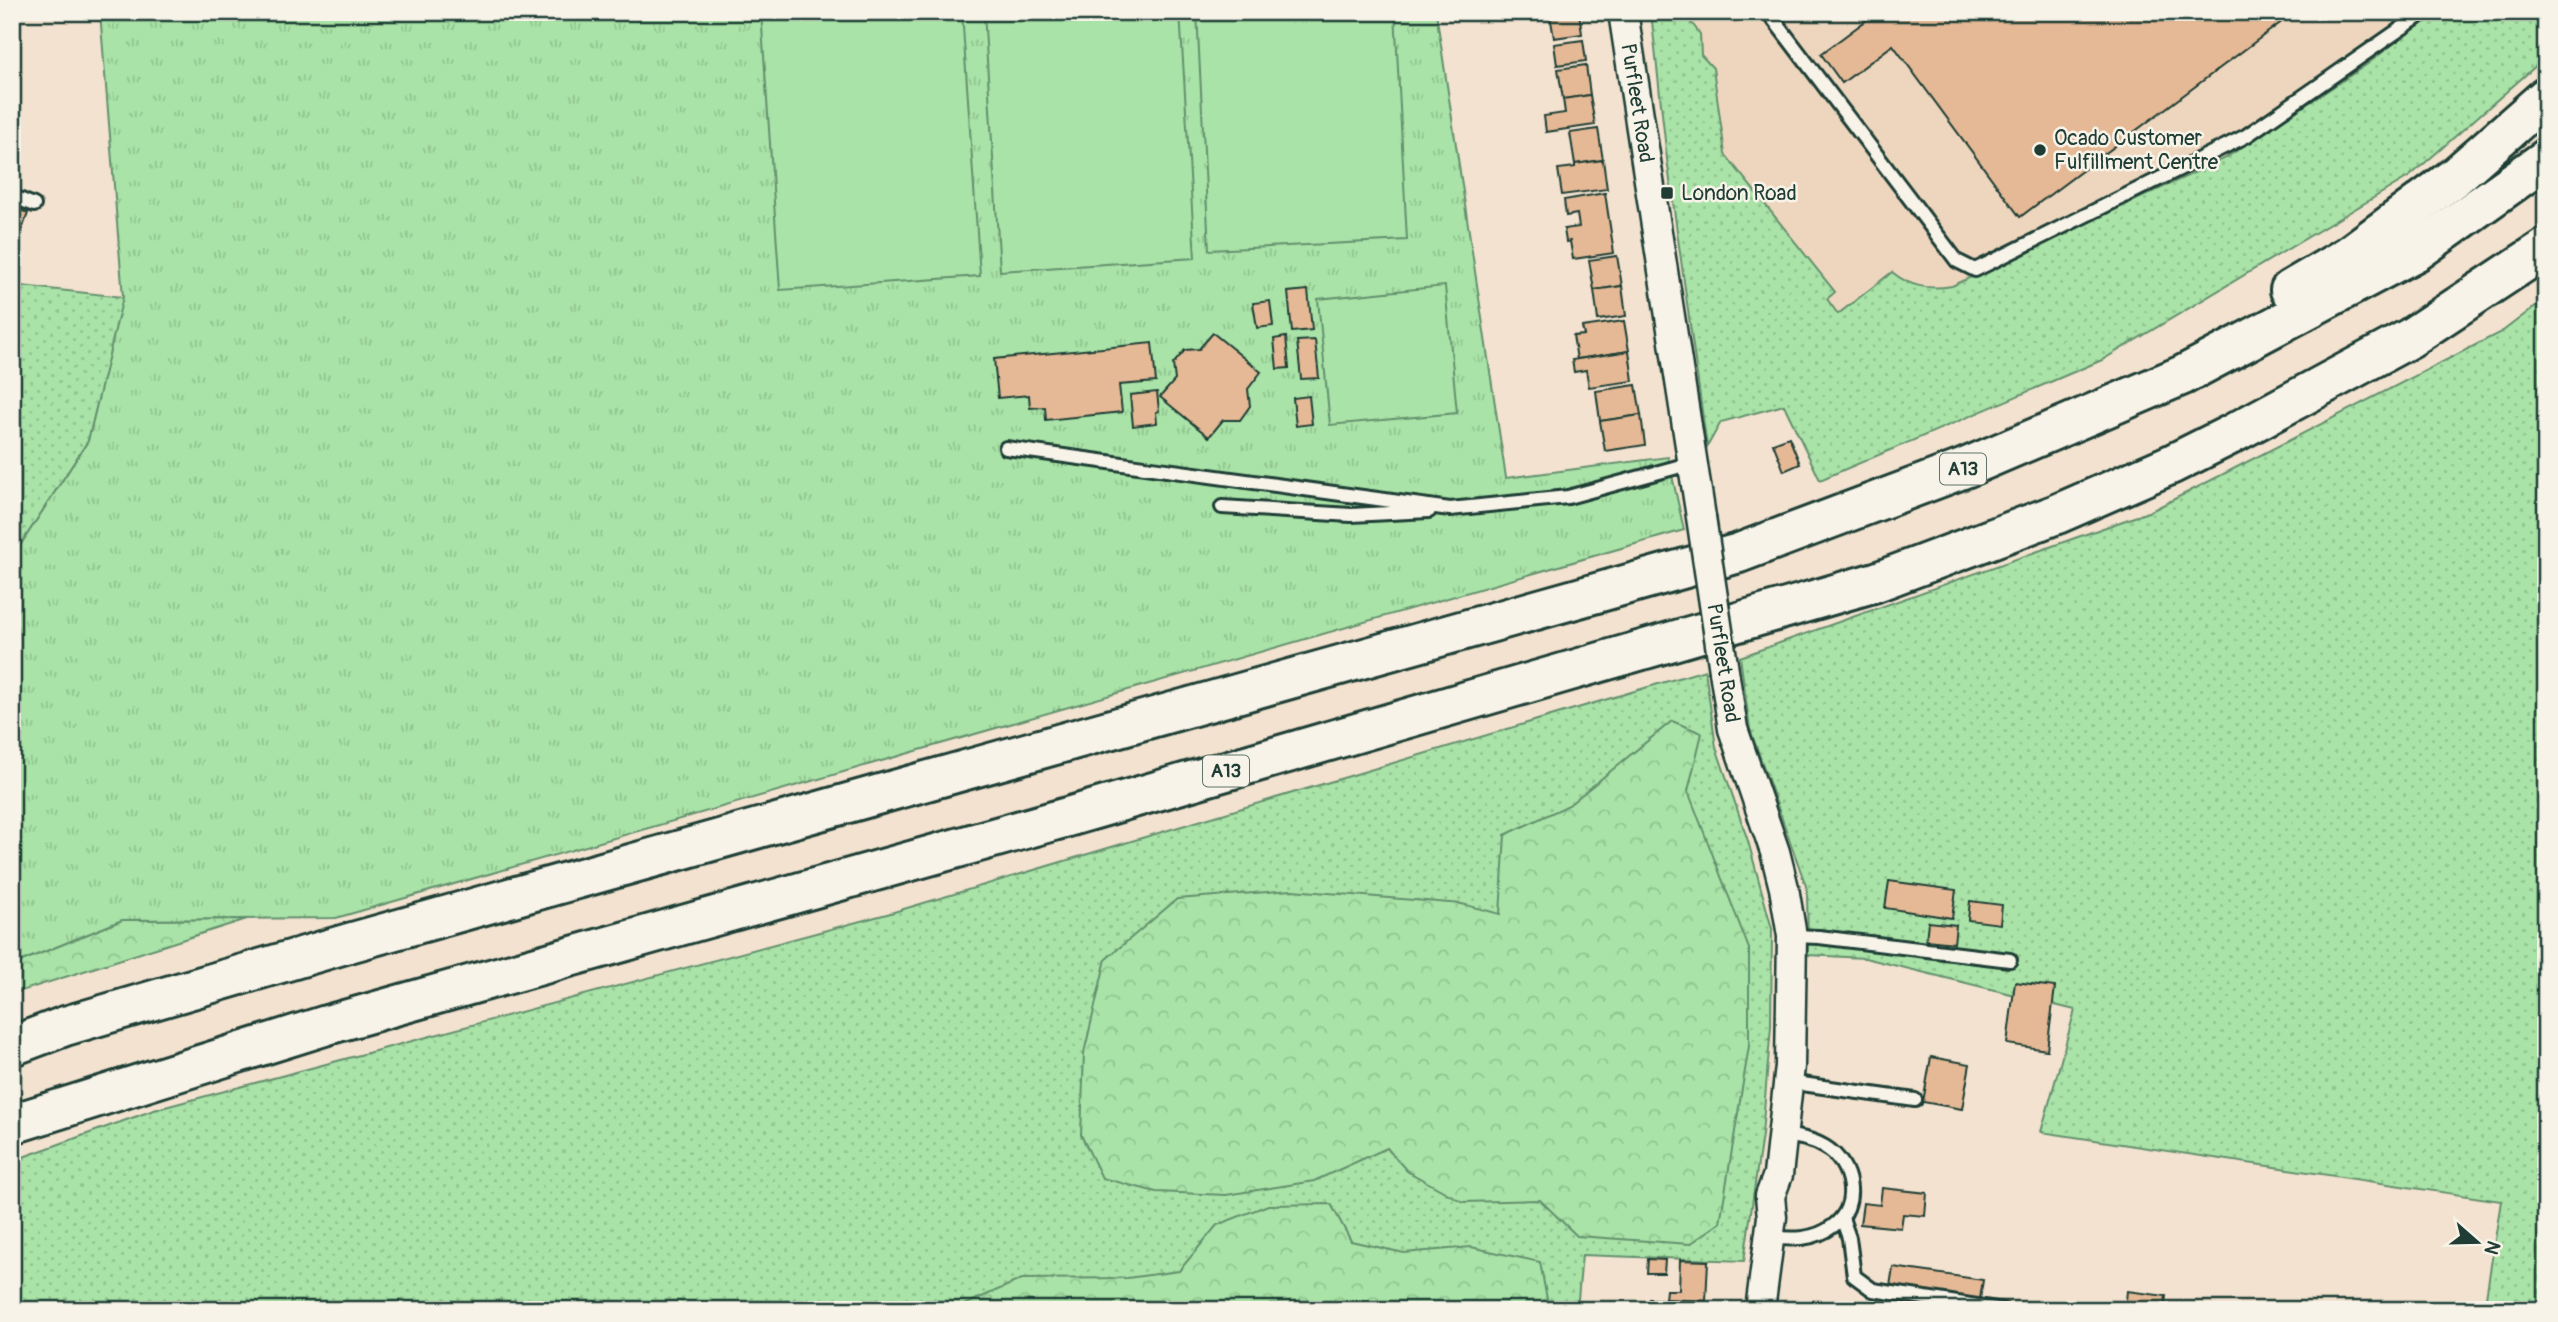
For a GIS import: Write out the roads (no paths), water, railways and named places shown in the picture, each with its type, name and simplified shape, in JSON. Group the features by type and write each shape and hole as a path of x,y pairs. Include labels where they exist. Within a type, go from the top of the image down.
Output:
{"highway":[{"path":"2183,375 2221,330 2348,256 2456,176 2546,97"},
{"name":"A13","path":"12,1046 65,1026 349,943 1739,553 1965,468 2183,375 2417,251 2546,159"},
{"name":"A13","path":"12,1124 327,1025 1065,818 1876,582 2057,514 2207,446 2410,338 2546,248"}],"street":[{"name":"Purfleet Road","path":"1623,12 1733,729 1775,852 1792,936 1788,1082 1778,1175 1770,1196 1772,1217 1760,1310"}],"lane":[{"path":"1768,12 1957,261 1975,271 2246,136 2425,12"},
{"path":"12,196 34,205"},
{"path":"1006,448 1450,509"},
{"path":"1222,507 1351,515 1450,509 1568,497 1692,463"},
{"path":"1792,936 2010,960"},
{"path":"1788,1082 1915,1100"},
{"path":"1770,1237 1788,1239 1817,1235 1833,1227 1842,1218 1848,1205 1849,1177 1835,1154 1812,1140 1783,1135"},
{"path":"1842,1218 1849,1238 1854,1276 1873,1290 2003,1310"}],"place":[{"name":"Ocado Customer Fulfillment Centre","path":"2040,150"},
{"name":"London Road","path":"1667,193"}]}
